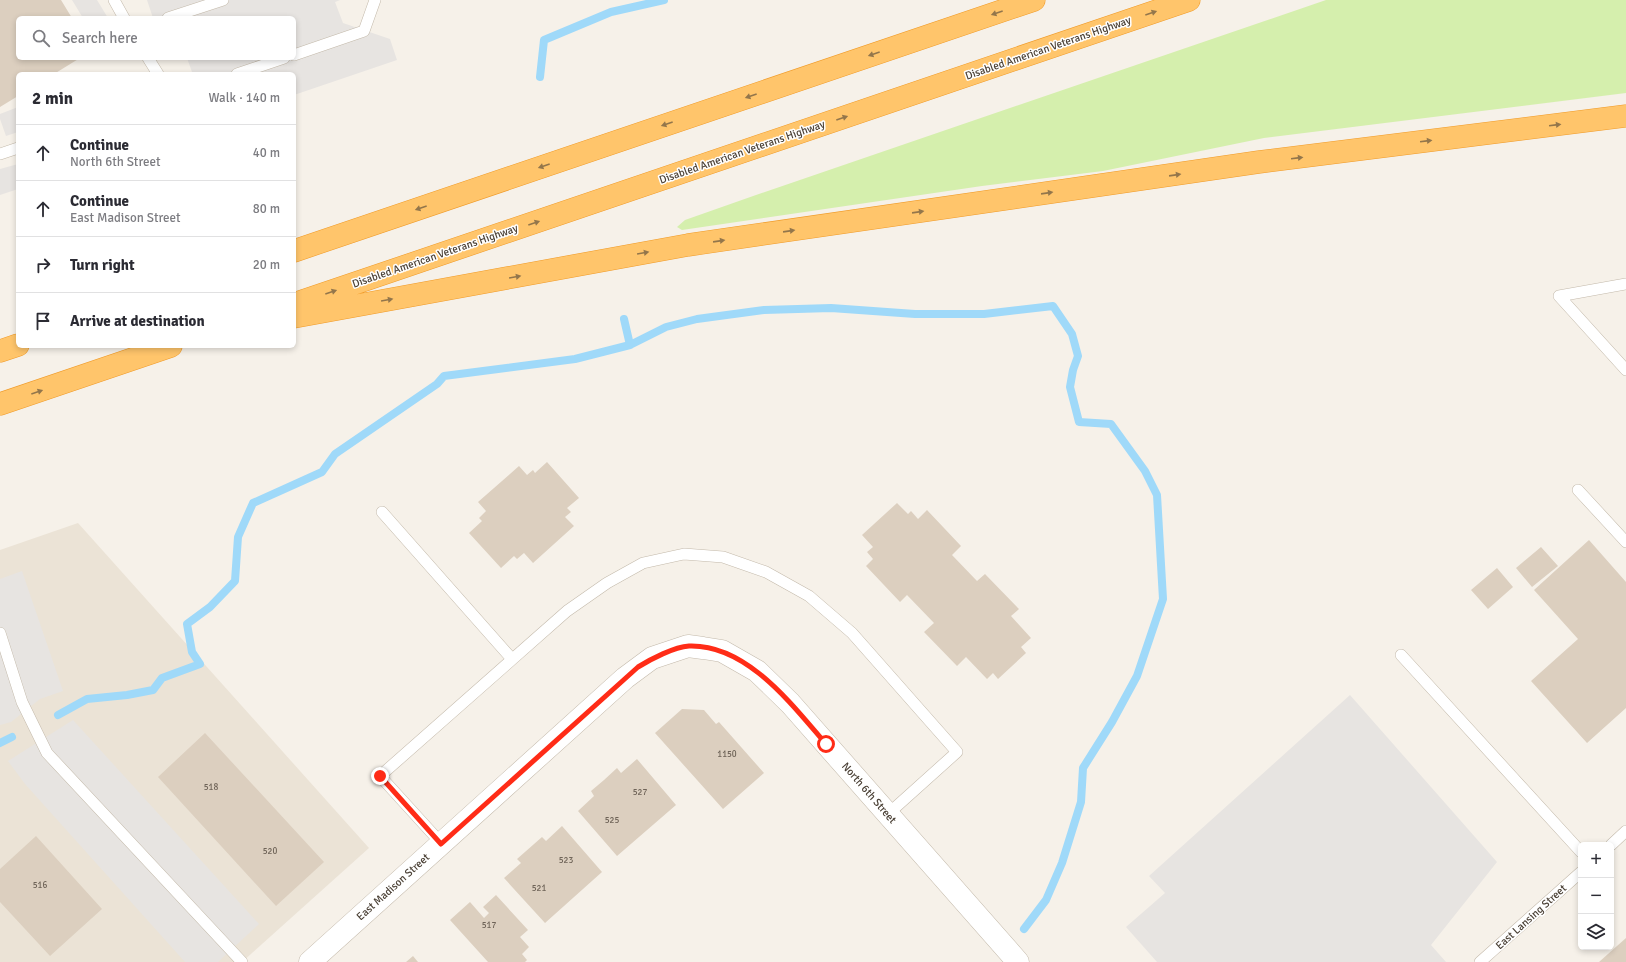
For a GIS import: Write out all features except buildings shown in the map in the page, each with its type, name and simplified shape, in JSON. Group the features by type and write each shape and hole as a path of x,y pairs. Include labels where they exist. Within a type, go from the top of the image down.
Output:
{"highway":[{"path":"296,250 1034,0"},
{"name":"Disabled American Veterans Highway","path":"296,303 1189,0"},
{"path":"296,317 696,244 1259,162 1626,116"},
{"path":"0,351 16,346"},
{"path":"0,404 165,348"}],"street":[{"name":"East Madison Street","path":"310,962 638,667 652,658 688,646 704,648"},
{"name":"North 6th Street","path":"704,648 722,651 757,671 790,703 1018,962"}],"lane":[{"path":"114,0 123,16"},
{"path":"174,16 223,0"},
{"path":"296,54 364,31 375,0"},
{"path":"149,60 157,72"},
{"path":"243,72 278,60"},
{"path":"0,154 16,149"},
{"path":"1626,284 1559,296 1626,370"},
{"path":"1578,490 1626,542"},
{"path":"382,512 512,659"},
{"path":"441,844 380,776 567,611 607,583 643,563 684,554 722,557 766,572 809,596 852,633 957,752 888,814"},
{"path":"0,633 22,702 47,753 242,962"},
{"path":"1401,655 1578,849"},
{"path":"1614,842 1626,832"},
{"name":"East Lansing Street","path":"1480,962 1578,875"}],"shaded area":[{"path":"72,0 97,0 107,16 82,16"},
{"path":"147,0 340,0 335,2 343,23 390,39 397,60 296,94 296,72 192,72 188,60 296,60 296,16 152,16"},
{"path":"16,108 16,133 6,136 0,119 0,114"},
{"path":"16,165 16,190 0,195 0,169"},
{"path":"78,523 369,848 242,962 0,962 0,550"},
{"path":"22,571 63,691 40,699 11,722 0,725 0,579"},
{"path":"1350,695 1497,862 1431,945 1446,962 1157,962 1126,927 1165,893 1149,876"},
{"path":"73,720 259,924 218,962 185,962 25,784 8,761"}],"green space":[{"path":"1326,0 1626,0 1626,93 1264,138 1103,171 982,186 682,230 677,227 685,220 756,195"}],"waterway":[{"path":"540,77 544,40 611,12 664,0"},
{"path":"58,715 87,699 127,695 153,690 162,678 200,664 192,652 187,624 210,607 235,581 238,537 253,503 322,472 335,454 437,384 444,376 575,359 630,345 666,327 697,319 764,310 831,308 915,314 984,314 1053,306 1072,334 1078,356 1073,370 1070,387 1079,422 1111,424 1145,471 1157,495 1163,599 1137,676 1112,722 1083,768 1081,802 1062,863 1046,900 1024,929"},
{"path":"624,319 630,345"},
{"path":"0,743 12,737"}],"route":[{"path":"380,776 441,844 638,667 652,658 688,646 722,651 757,671 790,703 826,744"}]}
